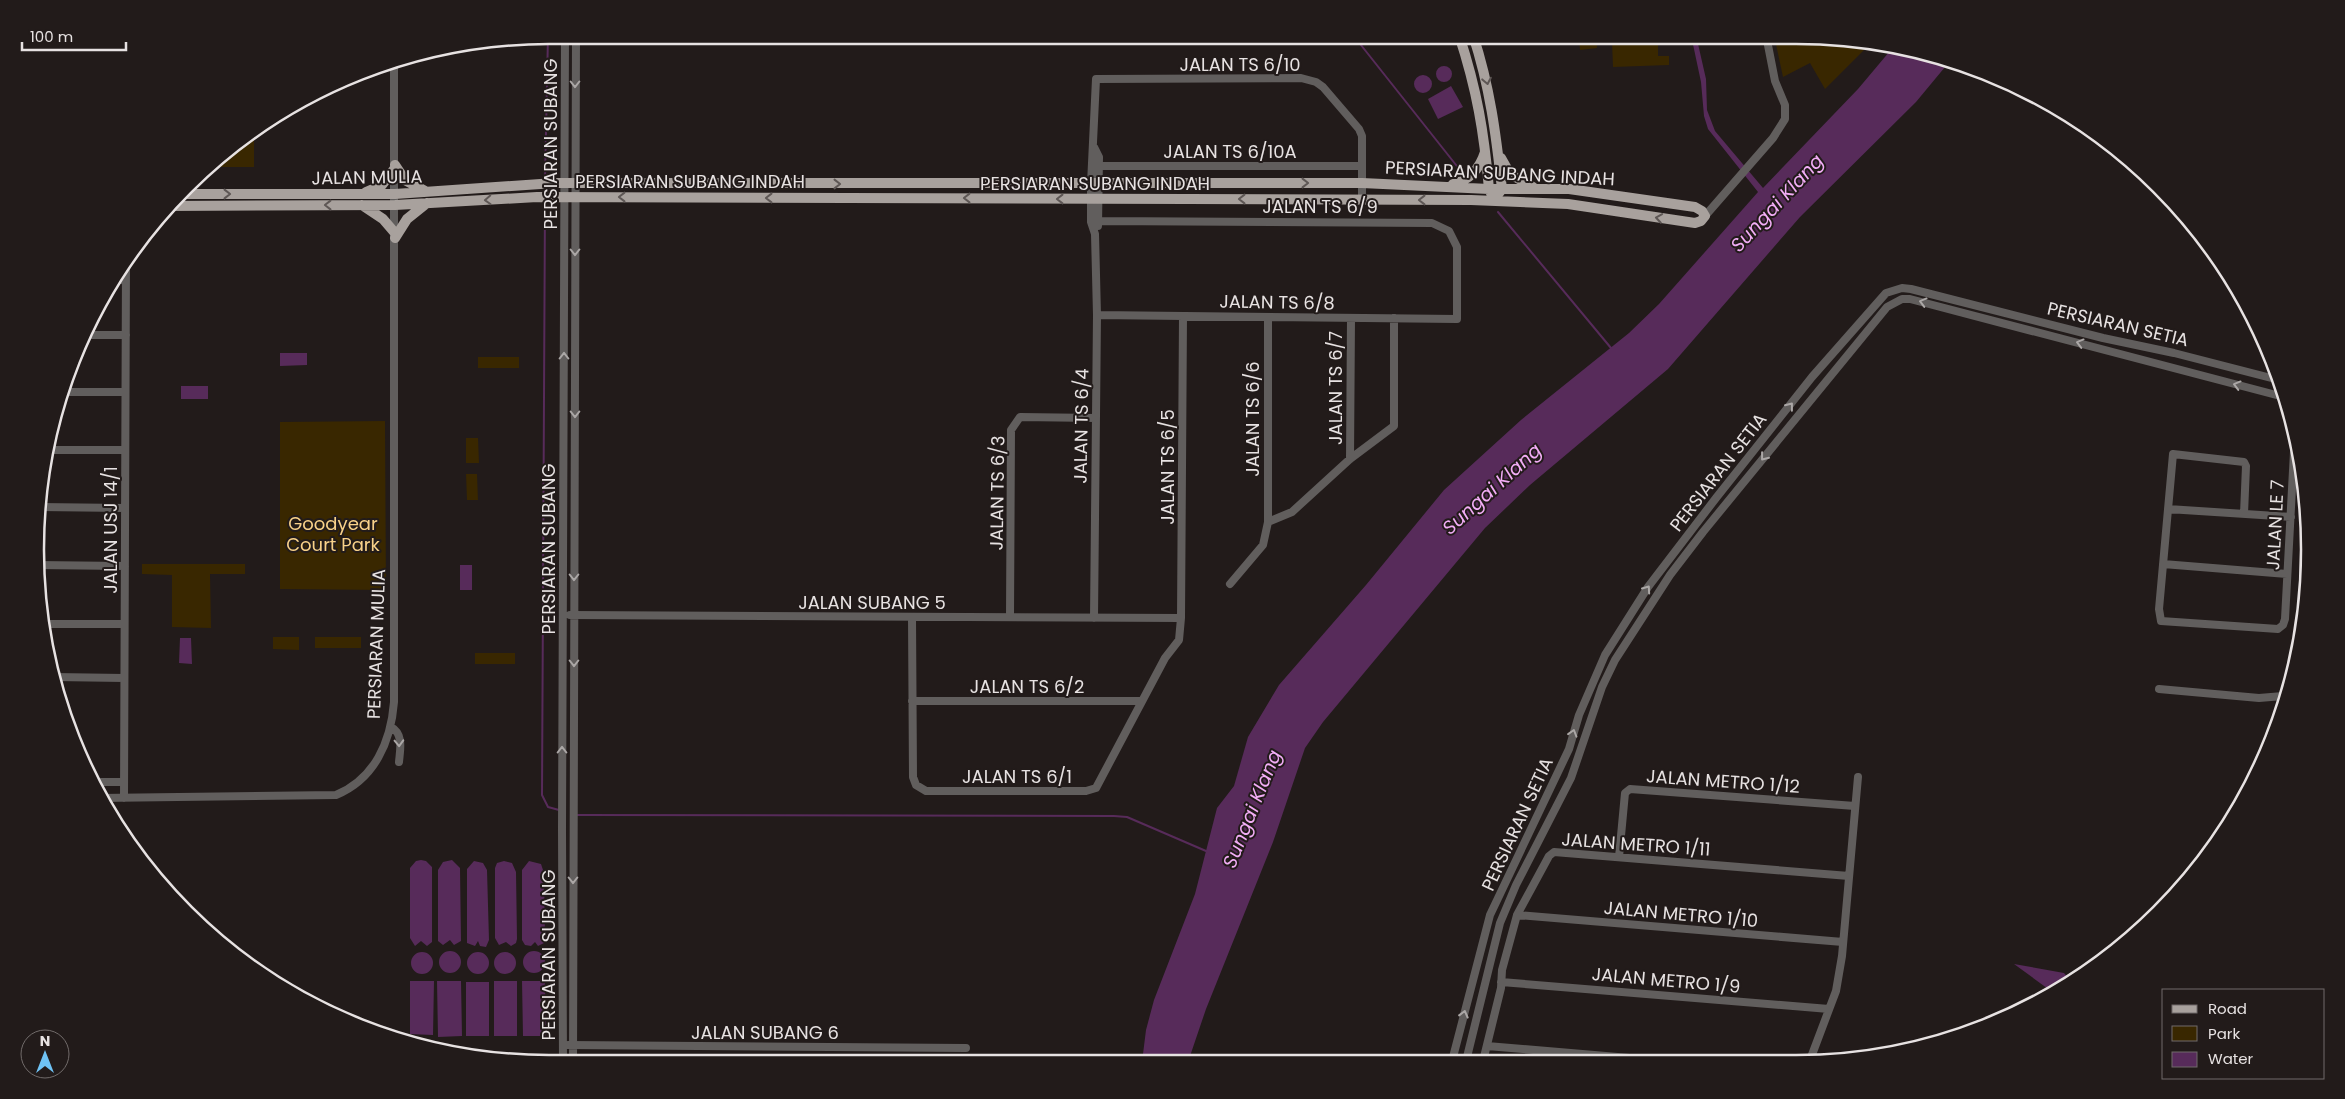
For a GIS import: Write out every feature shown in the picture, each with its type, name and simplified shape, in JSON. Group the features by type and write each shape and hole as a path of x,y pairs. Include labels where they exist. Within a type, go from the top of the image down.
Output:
{"main road":[{"path":"1462,44 1474,78 1489,189 1495,200 1502,189 1498,152 1486,74 1476,44"},
{"path":"1442,186 1466,180 1479,166 1485,151"},
{"path":"1498,152 1510,174 1538,189"},
{"path":"357,194 382,184 395,166 405,180 427,198"},
{"name":"JALAN MULIA","path":"190,194 395,194 427,198 536,183 565,183"},
{"name":"PERSIARAN SUBANG INDAH","path":"560,197 1495,200 1568,204 1695,223 1702,221 1705,216 1702,211 1695,207 1607,193 1362,183 565,183"},
{"path":"179,206 395,205 427,198 560,197"},
{"path":"361,205 383,219 395,236 406,220 427,198"}],"street":[{"name":"PERSIARAN SUBANG","path":"565,44 565,183 576,197 573,1055"},
{"name":"PERSIARAN SUBANG","path":"563,1055 560,197 565,183 575,44"},
{"path":"1705,216 1773,138 1785,119 1785,105 1775,81 1768,44"},
{"name":"PERSIARAN MULIA","path":"110,798 336,795 354,786 369,771 383,751 391,727 394,702 394,69"},
{"name":"JALAN TS 6/10","path":"1095,184 1091,156 1094,146 1096,79 1301,78 1323,86 1359,129 1362,200"},
{"name":"JALAN TS 6/10","path":"1094,146 1099,157 1095,184"},
{"name":"JALAN TS 6/10A","path":"1099,166 1362,166"},
{"name":"JALAN TS 6/4","path":"1094,618 1097,315 1095,234 1091,222 1095,199 1095,184"},
{"name":"JALAN TS 6/4","path":"1095,199 1099,221 1095,234"},
{"name":"JALAN TS 6/9","path":"1099,221 1432,223 1448,232 1457,247 1457,319"},
{"name":"JALAN USJ 14/1","path":"124,798 126,274"},
{"path":"1897,289 1899,300"},
{"name":"PERSIARAN SETIA","path":"1454,1055 1490,915 1568,749 1579,715 1605,655 1648,588 1745,461 1886,293 1897,289 1911,289 2103,338 2174,353 2271,378"},
{"name":"PERSIARAN SETIA","path":"1467,1055 1500,923 1516,885 1570,778 1602,688 1615,660 1670,575 1703,532 1887,307 1899,300 1910,299 2277,395"},
{"name":"JALAN TS 6/8","path":"1097,315 1457,319"},
{"name":"JALAN TS 6/5","path":"1181,618 1183,316"},
{"name":"JALAN TS 6/6","path":"1230,584 1263,545 1268,522 1268,317"},
{"name":"JALAN TS 6/7","path":"1350,318 1350,459"},
{"path":"1268,522 1292,512 1350,459 1394,426 1394,318"},
{"path":"92,335 126,335"},
{"path":"69,392 125,392"},
{"name":"JALAN TS 6/3","path":"1010,617 1011,430 1020,417 1096,418"},
{"path":"53,450 125,450"},
{"path":"2244,514 2246,466 2244,462 2174,453 2163,564 2287,574"},
{"name":"JALAN LE 7","path":"2163,564 2159,616 2161,621 2278,630 2286,619 2294,462"},
{"path":"46,508 125,508"},
{"path":"2168,509 2291,517"},
{"path":"44,566 125,566"},
{"name":"JALAN SUBANG 5","path":"563,614 1181,618"},
{"name":"JALAN TS 6/1","path":"912,617 913,777 916,785 926,791 1086,791 1096,788 1166,658 1179,640 1181,618"},
{"path":"49,624 124,624"},
{"path":"60,677 124,678"},
{"path":"2159,689 2259,698 2279,696"},
{"name":"JALAN TS 6/2","path":"912,701 1142,701"},
{"path":"391,727 396,730 399,736 399,762"},
{"path":"1812,1055 1836,991 1843,942 1858,776"},
{"path":"101,782 124,782"},
{"name":"JALAN METRO 1/12","path":"1619,857 1625,793 1630,789 1855,806"},
{"name":"JALAN METRO 1/11","path":"1485,1055 1502,970 1517,915 1549,856 1554,852 1849,876"},
{"name":"JALAN METRO 1/10","path":"1517,915 1843,942"},
{"name":"JALAN METRO 1/9","path":"1501,982 1829,1009"},
{"name":"JALAN SUBANG 6","path":"564,1045 966,1048"},
{"path":"1487,1046 1593,1055"}],"green space":[{"path":"1579,44 1597,44 1597,48 1580,50"},
{"path":"1612,44 1658,44 1658,56 1669,56 1669,65 1613,67"},
{"path":"1776,44 1829,45 1865,49 1825,89 1810,63 1783,77"},
{"path":"254,140 254,167 218,167"},
{"path":"478,357 519,357 519,368 478,368"},
{"name":"Goodyear Court Park","path":"385,421 386,590 280,589 280,422"},
{"path":"466,438 478,438 479,463 466,463"},
{"path":"466,474 477,474 478,500 467,500"},
{"path":"142,564 245,564 245,574 210,574 211,628 172,627 172,575 142,574"},
{"path":"273,637 299,637 299,650 273,649"},
{"path":"315,637 361,637 361,648 315,648"},
{"path":"475,653 515,653 515,664 475,664"}],"water":[{"name":"Sungai Klang","path":"1693,44 1698,44 1706,79 1707,110 1715,131 1763,188 1858,89 1889,52 1945,67 1916,102 1800,217 1668,369 1530,485 1485,528 1323,722 1305,748 1273,842 1206,1009 1190,1055 1143,1055 1146,1030 1154,1000 1195,894 1217,808 1234,786 1248,737 1279,685 1366,585 1444,490 1521,420 1629,333 1659,304 1758,192 1708,129 1704,116 1701,82"},
{"path":"1441,66 1447,66 1452,71 1450,80 1441,82 1436,77 1436,71"},
{"path":"1423,75 1429,78 1432,84 1429,90 1423,93 1417,90 1414,84 1417,78"},
{"path":"1451,86 1463,107 1438,119 1428,99"},
{"path":"280,353 307,353 307,365 280,366"},
{"path":"181,386 208,386 208,399 181,399"},
{"path":"460,565 472,565 472,590 460,590"},
{"path":"180,638 191,638 192,664 179,663"},
{"path":"452,860 460,868 461,941 454,945 450,940 443,945 438,941 438,870 443,862"},
{"path":"416,861 426,861 432,867 432,942 427,946 421,941 415,946 410,938 410,868"},
{"path":"474,861 483,863 487,870 489,940 486,947 480,946 478,941 475,946 467,943 467,869"},
{"path":"504,861 512,863 516,872 517,939 516,943 511,946 506,942 499,945 495,938 495,868 497,863"},
{"path":"529,861 541,864 544,873 545,939 544,943 538,946 535,942 531,946 525,945 522,940 522,870"},
{"path":"450,951 458,954 461,962 458,970 450,973 442,970 439,962 442,954"},
{"path":"534,951 542,954 545,962 542,970 534,973 526,970 523,962 526,954"},
{"path":"422,952 430,955 433,963 430,971 422,974 414,971 411,963 414,955"},
{"path":"478,952 486,955 489,963 486,971 478,974 470,971 467,963 470,955"},
{"path":"505,952 513,955 516,963 513,971 505,974 497,971 494,963 497,955"},
{"path":"2014,964 2064,973 2066,976 2047,988"},
{"path":"410,981 434,981 433,1035 410,1034"},
{"path":"437,981 461,981 462,1036 438,1037"},
{"path":"494,981 517,981 517,1036 494,1036"},
{"path":"522,981 545,981 546,1036 523,1036"},
{"path":"466,982 489,982 489,1036 466,1036"}],"waterway":[{"path":"545,180 548,44"},
{"path":"1360,44 1460,170"},
{"path":"545,200 542,795 548,807 559,810"},
{"path":"1498,212 1611,348"},
{"path":"576,815 1114,816 1127,817 1206,851"}]}
